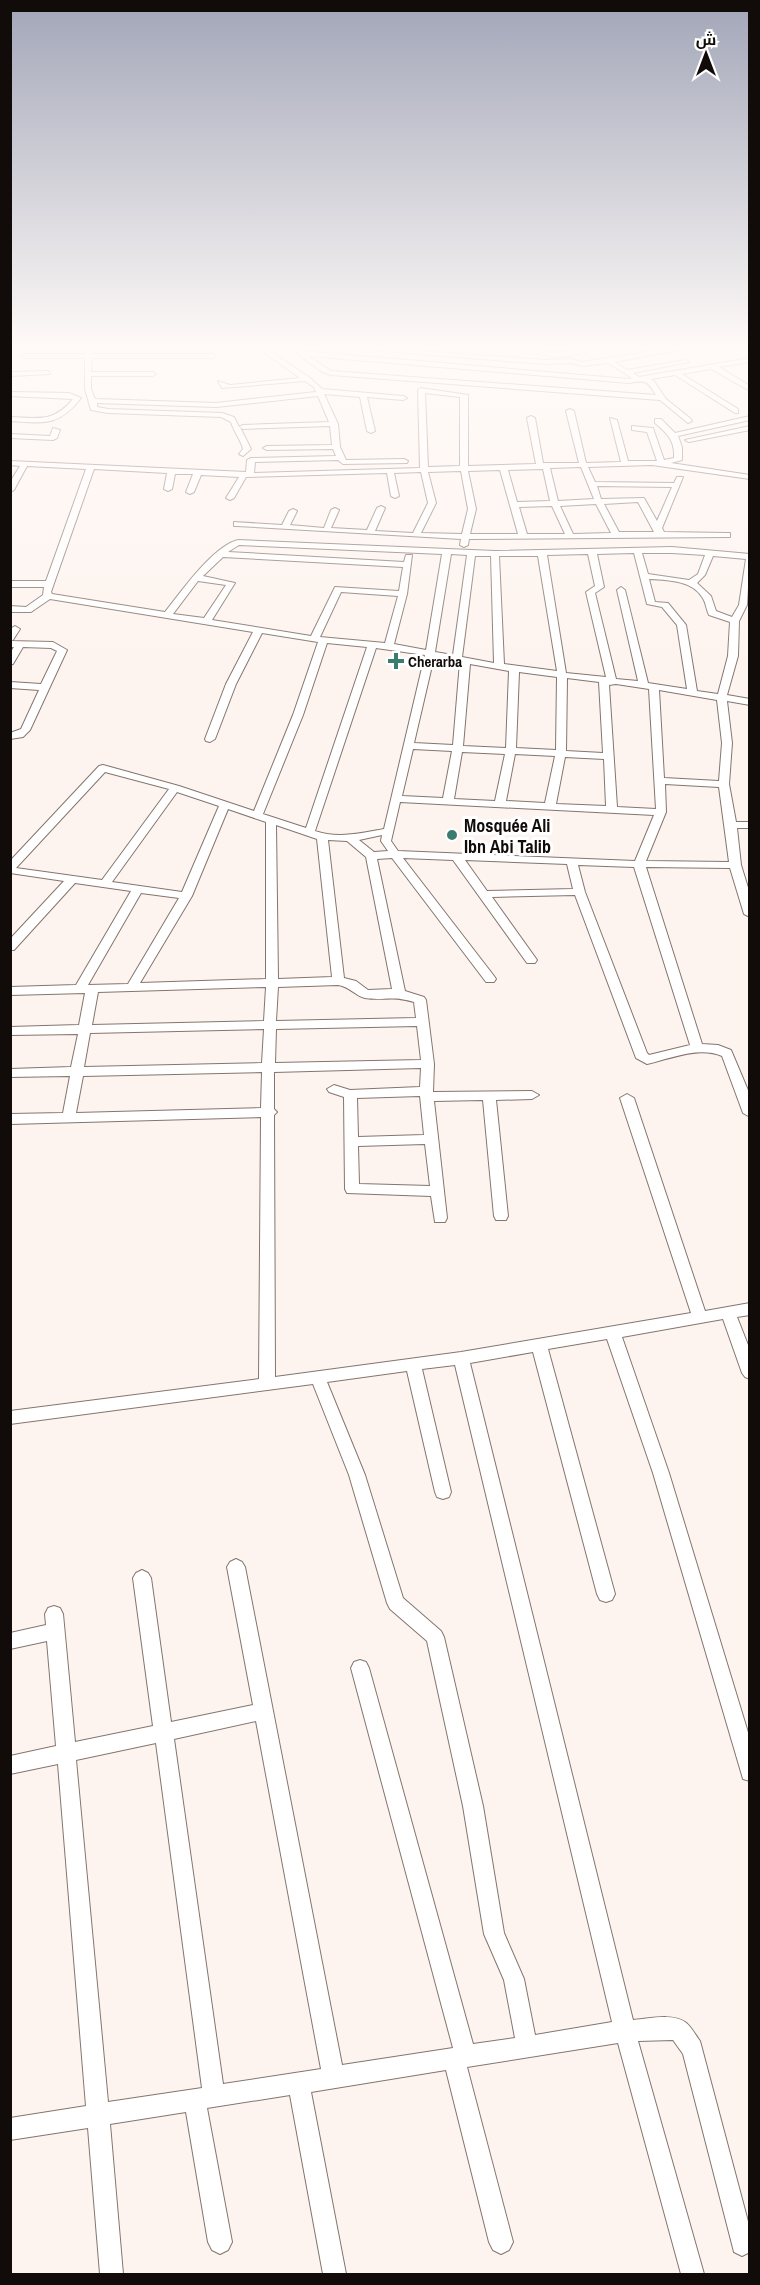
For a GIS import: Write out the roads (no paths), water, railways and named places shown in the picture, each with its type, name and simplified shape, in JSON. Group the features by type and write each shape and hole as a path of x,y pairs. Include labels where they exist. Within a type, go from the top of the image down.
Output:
{"street":[{"path":"340,454 343,462 404,461"},
{"path":"416,534 427,508 432,503 424,470 423,454"},
{"path":"448,802 458,748 467,553 465,537 472,509 464,468 464,454"},
{"path":"540,454 555,503 570,536"},
{"path":"580,454 598,501 615,533"},
{"path":"622,454 625,464"},
{"path":"658,454 661,463"},
{"path":"10,463 247,475 661,463 678,460 678,454"},
{"path":"230,498 247,475 251,460 342,458"},
{"path":"364,462 366,471"},
{"path":"10,490 25,463"},
{"path":"661,463 683,466 685,469 750,477"},
{"path":"48,596 46,592 91,466"},
{"path":"503,467 523,536"},
{"path":"658,531 685,469"},
{"path":"168,489 172,470"},
{"path":"390,471 395,496"},
{"path":"190,492 198,472"},
{"path":"593,488 676,488"},
{"path":"514,505 641,500 658,531"},
{"path":"370,532 381,508"},
{"path":"327,529 335,510"},
{"path":"285,527 293,512"},
{"path":"237,524 465,537 553,538 658,531 727,535"},
{"path":"248,542 254,525"},
{"path":"294,544 298,527"},
{"path":"341,547 348,531"},
{"path":"385,550 388,533"},
{"path":"639,534 644,575"},
{"path":"595,536 600,587 590,592 608,682 612,810"},
{"path":"509,537 511,553"},
{"path":"553,538 558,552"},
{"path":"167,616 195,578 221,554 232,544 248,542 410,552 495,554 642,549 710,553 750,559 744,605 735,621 733,656 722,697 727,743 724,784 735,866 746,889 750,914"},
{"path":"389,646 403,594 410,552"},
{"path":"447,552 430,655 398,799 386,841 490,979"},
{"path":"542,552 562,676 561,754 550,806"},
{"path":"689,583 699,580 702,576 710,553"},
{"path":"221,554 408,565"},
{"path":"495,554 499,666"},
{"path":"692,692 681,625 665,605 651,604 644,576 664,577 689,583 704,592 712,613 735,621"},
{"path":"195,578 231,583 206,622"},
{"path":"10,584 49,584"},
{"path":"257,816 298,715 319,640 338,588 403,594"},
{"path":"621,590 649,686 661,781 661,812 639,864 698,1049"},
{"path":"10,609 28,610 48,596 319,640 389,646 461,661 750,702"},
{"path":"210,739 231,684 259,630"},
{"path":"10,662 15,644 53,645 61,649 24,732 10,736"},
{"path":"338,981 315,836 372,645"},
{"path":"500,804 511,751 514,669"},
{"path":"10,685 43,687"},
{"path":"410,746 610,756"},
{"path":"10,869 104,768 225,804 315,836 350,838 388,831"},
{"path":"661,781 724,784"},
{"path":"106,882 175,788"},
{"path":"398,799 661,812"},
{"path":"131,988 186,896 225,804"},
{"path":"267,1386 270,1112 268,1067 272,983 271,820"},
{"path":"731,825 750,825"},
{"path":"350,838 371,856 399,993"},
{"path":"371,856 395,854 735,866"},
{"path":"457,857 531,960"},
{"path":"572,862 579,892 640,1055 647,1060 698,1049 718,1048 727,1053 750,1113"},
{"path":"10,869 186,896"},
{"path":"10,947 71,880"},
{"path":"69,1117 85,1029 85,990 138,889"},
{"path":"485,894 579,892"},
{"path":"10,991 338,981 352,984 365,994 399,993 420,1000 428,1064 426,1094 435,1191 440,1218"},
{"path":"10,1030 423,1022"},
{"path":"10,1073 428,1064"},
{"path":"334,1089 350,1094 489,1097 532,1095"},
{"path":"350,1094 352,1189 435,1191"},
{"path":"489,1097 501,1216"},
{"path":"627,1098 700,1317"},
{"path":"10,1119 270,1112"},
{"path":"351,1142 431,1139"},
{"path":"10,1418 267,1386 413,1363 461,1358 612,1330 750,1309"},
{"path":"728,1312 750,1373"},
{"path":"612,1330 661,1473 750,1772"},
{"path":"539,1345 606,1594"},
{"path":"461,1358 625,2031 693,2274"},
{"path":"413,1363 443,1492"},
{"path":"318,1378 357,1475 396,1603 435,1637 473,1806 494,1934 514,1979 527,2047"},
{"path":"236,1567 334,2078"},
{"path":"142,1578 164,1734 220,2242"},
{"path":"10,1641 55,1622 112,2274"},
{"path":"360,1668 460,2058 501,2242"},
{"path":"10,1765 264,1711"},
{"path":"10,2129 625,2031 665,2028 679,2030 692,2049 742,2244"},
{"path":"299,2084 335,2274"}],"place":[{"name":"Cherarba","path":"396,661"},
{"name":"Mosquée Ali Ibn Abi Talib","path":"452,835"}]}
